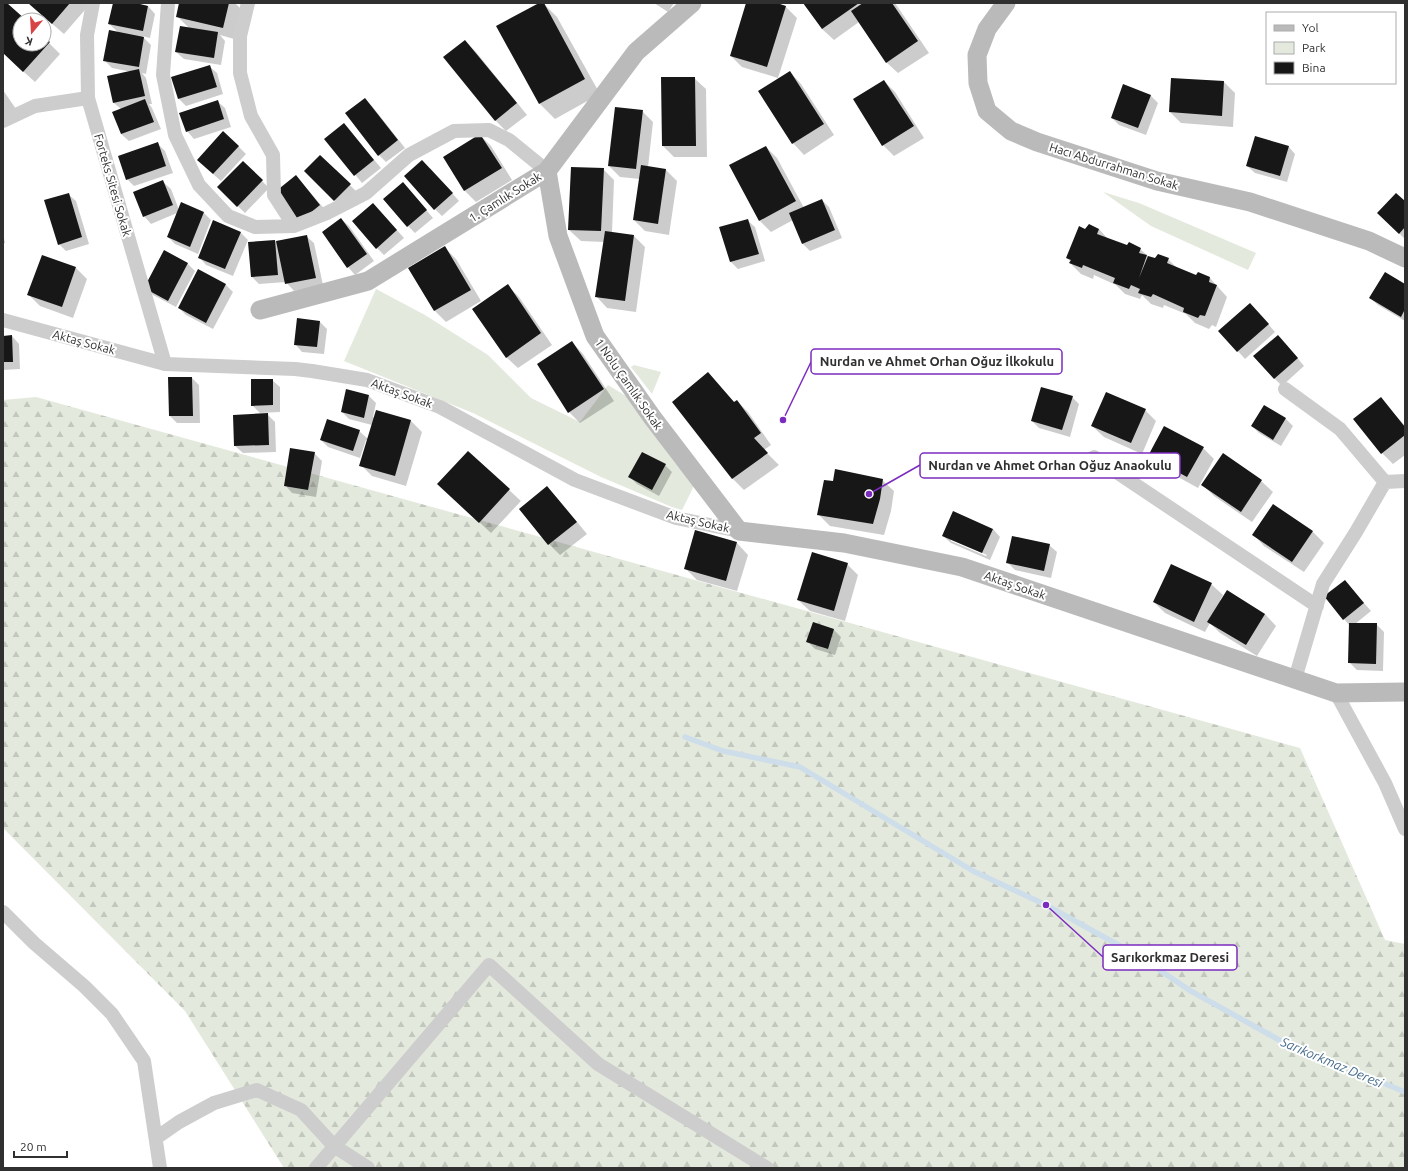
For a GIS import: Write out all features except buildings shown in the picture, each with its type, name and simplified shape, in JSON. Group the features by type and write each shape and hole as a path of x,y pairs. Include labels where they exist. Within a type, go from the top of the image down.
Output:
{"street":[{"name":"Forteks Sitesi Sokak","path":"93,3 87,35 88,98 165,364"},
{"path":"168,3 163,75 175,135 199,185 228,216 255,227 294,226 327,214 366,193 409,155 454,131 489,130 509,140 547,171"},
{"path":"248,3 240,36 240,73 251,116 273,155 274,194 294,226"},
{"name":"1. Çamlık Sokak","path":"260,310 368,281 547,171 636,52 692,3"},
{"name":"Hacı Abdurrahman Sokak","path":"1006,3 987,29 976,55 978,83 987,111 1011,131 1036,142 1157,181 1250,202 1369,241 1405,258"},
{"path":"3,121 35,106 88,98"},
{"name":"1 Nolu Çamlık Sokak","path":"547,171 558,236 595,336 652,418 739,531"},
{"name":"Aktaş Sokak","path":"3,320 165,364 312,371 367,380 440,407 575,480 676,518 739,531 844,543 962,567 1336,693 1405,692"},
{"path":"1285,389 1340,429 1385,482"},
{"path":"1094,457 1317,606"},
{"path":"1385,482 1405,481"},
{"path":"1295,679 1323,584 1385,482"},
{"path":"1336,693 1385,783 1405,829"},
{"path":"3,912 34,943 84,986 112,1014 144,1061 160,1168"},
{"path":"316,1168 489,965 598,1064 767,1168"},
{"path":"156,1138 179,1122 214,1103 257,1090 302,1110 334,1146 368,1168"}],"green space":[{"path":"1103,192 1139,203 1256,253 1248,270 1151,226"},
{"path":"376,289 425,315 488,355 531,398 580,422 608,385 626,396 675,463 694,486 682,510 601,477 473,413 344,361"},
{"path":"634,365 661,372 652,394 631,367"},
{"path":"36,397 1300,748 1385,940 1405,944 1405,1168 284,1168 185,1011 3,828 3,400"}],"waterway":[{"name":"Sarıkorkmaz Deresi","path":"685,737 723,751 800,767 973,871 1046,905 1142,958 1189,990 1281,1041 1405,1092"}],"place":[{"name":"Nurdan ve Ahmet Orhan Oğuz İlkokulu","path":"783,420"},
{"name":"Nurdan ve Ahmet Orhan Oğuz Anaokulu","path":"869,494"},
{"name":"Sarıkorkmaz Deresi","path":"1046,905"}]}
